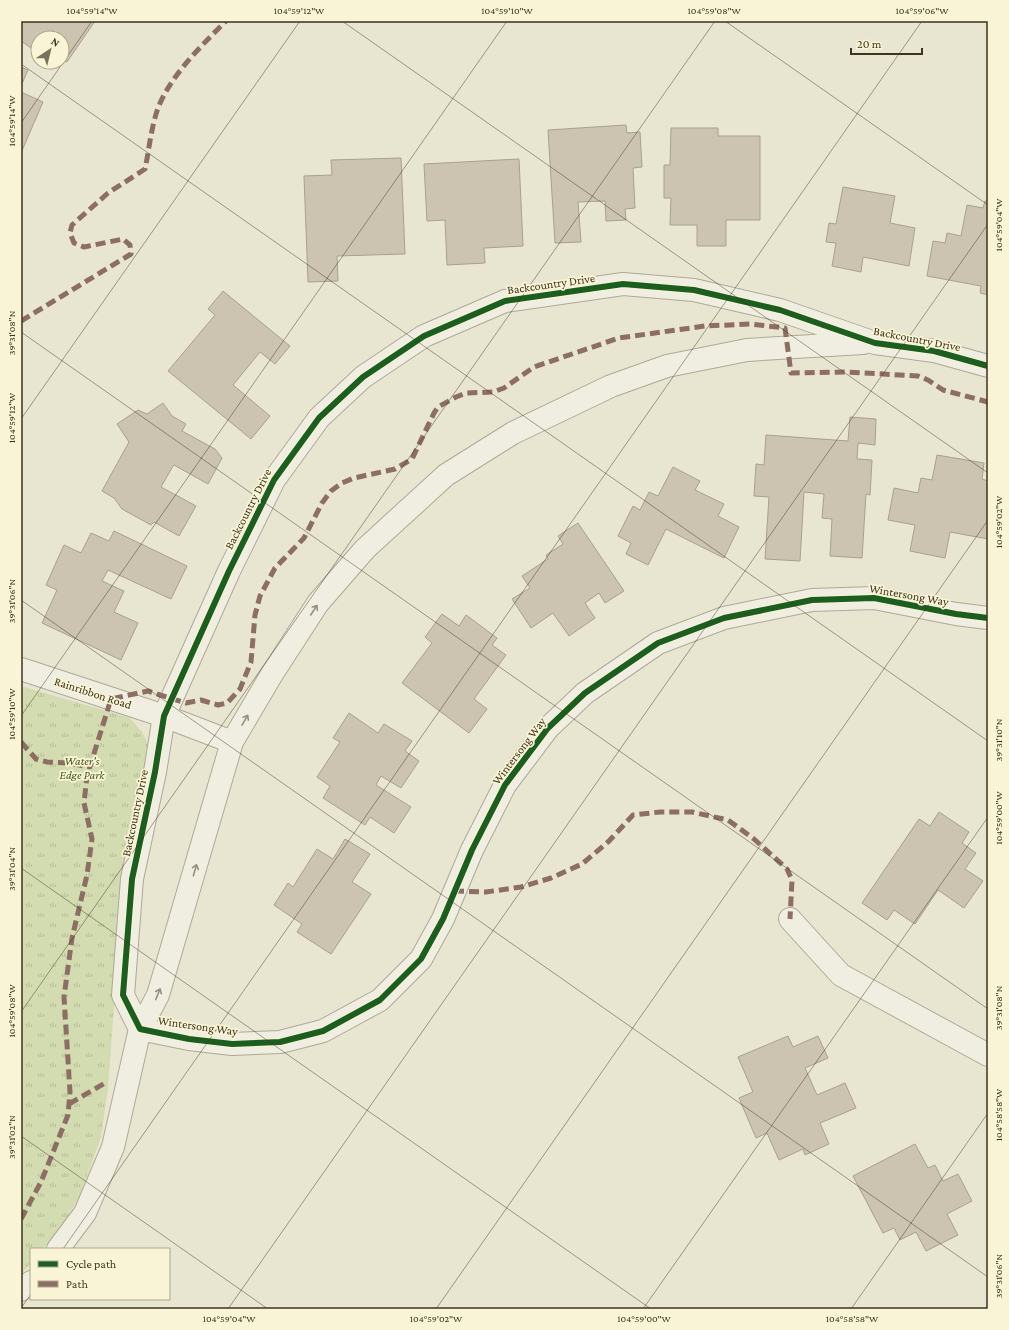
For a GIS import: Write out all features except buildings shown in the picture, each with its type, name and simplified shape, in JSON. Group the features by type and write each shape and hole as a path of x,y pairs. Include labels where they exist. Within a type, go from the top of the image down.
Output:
{"street":[{"name":"Backcountry Drive","path":"140,1029 123,995 132,879 155,772 164,716 228,571 274,480 319,418 362,377 424,336 505,301 623,284 694,290 780,310 875,343"},
{"name":"Backcountry Drive","path":"59,1248 85,1213 113,1147 140,1029 158,995 232,742 272,674 318,603 364,549 446,475 506,437 611,386 666,366 747,350 875,343 934,351 988,366"},
{"name":"Wintersong Way","path":"140,1029 188,1039 232,1044 280,1042 323,1031 380,1000 421,959 443,919 472,850 505,785 548,728 585,693 658,643 724,618 812,600 874,598 956,614 988,618"},
{"name":"Rainribbon Road","path":"21,669 164,716 232,742"},
{"path":"790,919 841,975 988,1056"},
{"path":"21,1290 30,1283"}],"green space":[{"name":"Water's Edge Park","path":"21,686 130,718 142,732 149,746 125,859 108,1088 101,1137 81,1193 62,1227 44,1248 30,1248 30,1264 21,1274"}],"marked path":[{"path":"21,321 131,254 130,245 123,239 84,247 74,243 70,233 72,225 108,193 145,169 157,111 169,86 177,74 226,21"},
{"path":"21,1219 41,1182 68,1115 70,1092 64,997 72,938 87,875 92,839 84,803 87,776 111,699 148,691 186,703 201,700 218,705 227,703 240,689 251,662 255,615 260,596 275,568 304,538 322,503 331,491 342,483 354,478 395,469 412,459 438,407 456,397 466,393 493,392 504,388 534,367 619,338 705,326 750,324 785,328 791,373 847,372 918,376 928,380 943,390 988,402"},
{"path":"21,742 36,759 47,762 68,763 90,767"},
{"path":"454,891 486,892 521,887 551,878 582,864 609,841 633,815 660,812 692,812 728,820 754,839 787,869 792,880 790,919"},
{"path":"69,1104 105,1083"}],"cycle path":[{"path":"988,366 934,351 875,343 780,310 694,290 623,284 505,301 424,336 363,377 319,418 274,480 229,571 164,716 155,772 132,879 123,995 140,1029 189,1039 232,1044 280,1042 323,1031 380,1000 421,959 443,919 472,850 505,785 548,728 585,693 658,643 724,618 812,600 874,598 956,614 988,618"}]}
